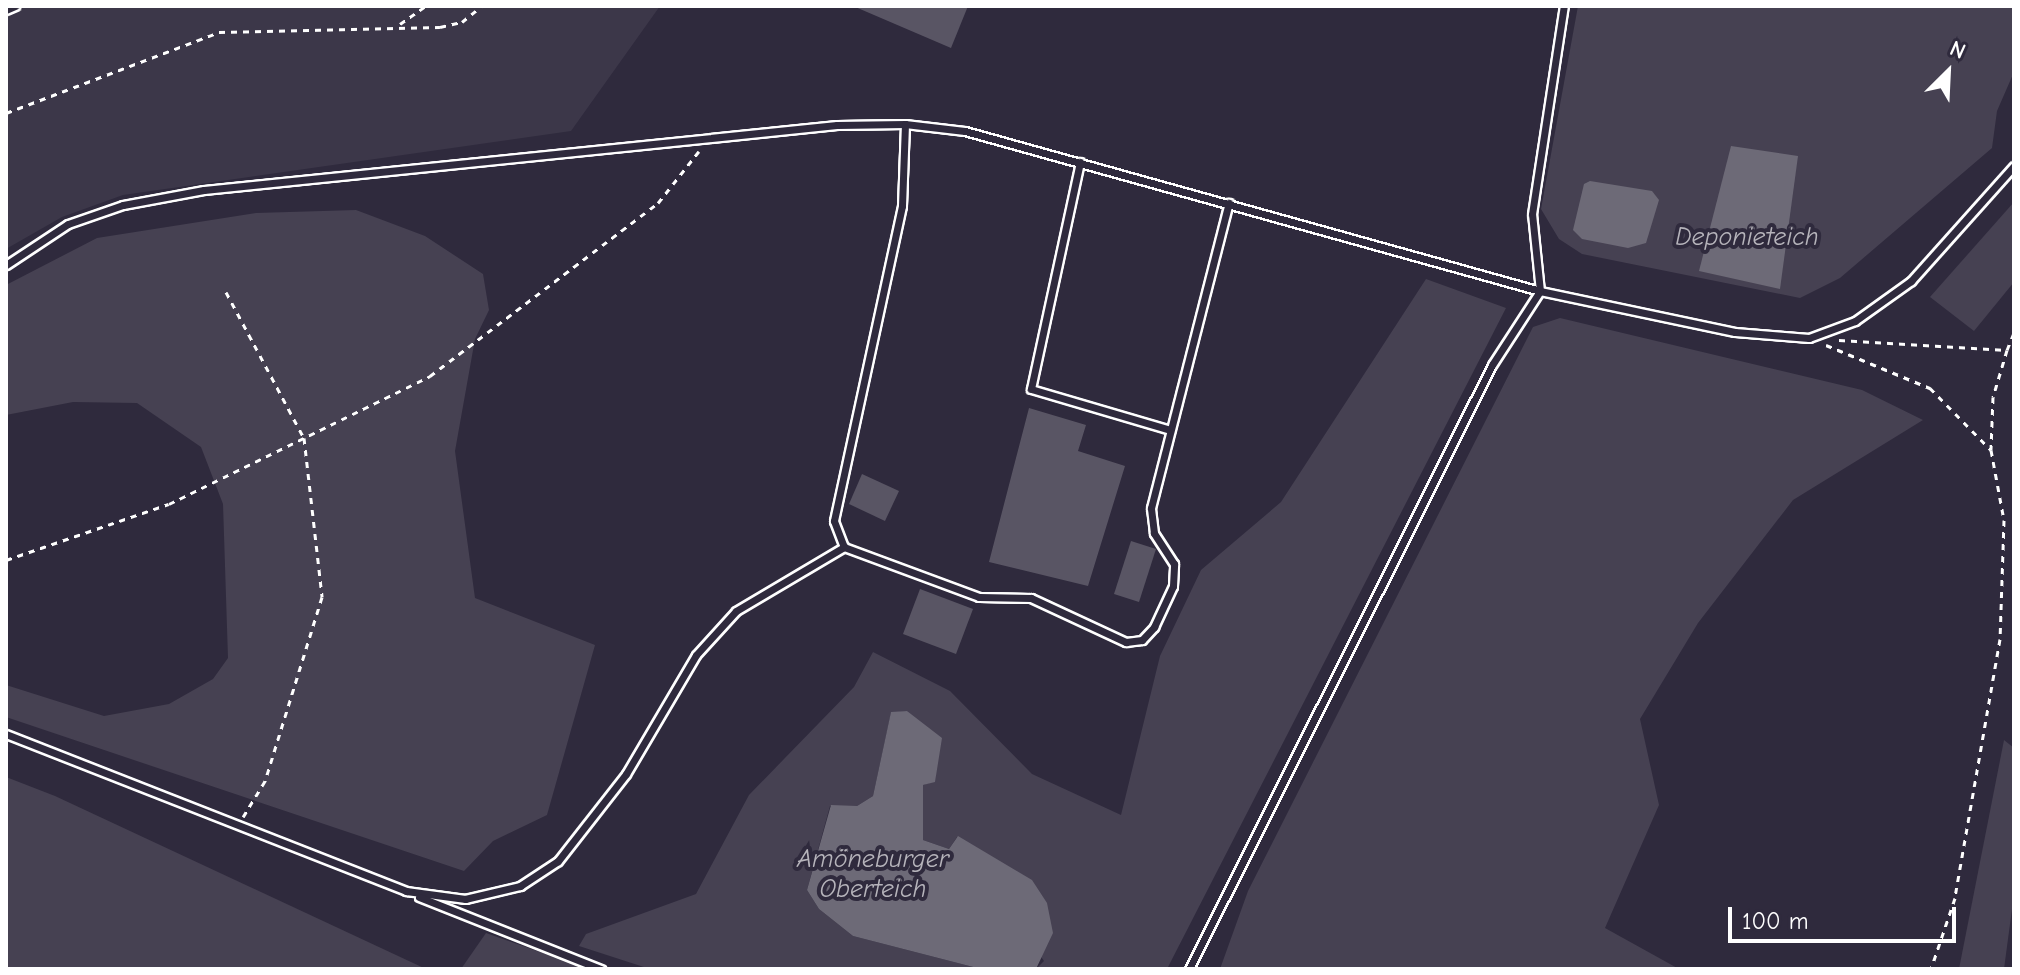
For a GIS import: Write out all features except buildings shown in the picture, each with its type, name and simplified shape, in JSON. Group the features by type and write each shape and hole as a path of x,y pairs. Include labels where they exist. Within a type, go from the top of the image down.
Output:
{"lane":[{"path":"6,10 15,6"},
{"path":"1189,969 1492,365 1540,291 1532,214 1564,6"},
{"path":"905,124 902,206 834,521 844,547 979,597 1031,598 1103,636 1142,640 1163,613 1173,586 1174,564 1154,533 1151,508 1229,203"},
{"path":"6,265 68,224 136,202 709,138 905,124 965,131 1540,291 1735,332 1809,338 1855,321 1911,281 2014,166"},
{"path":"1080,162 1031,389 1170,430"},
{"path":"406,891 465,899 520,886 558,861 626,774 706,644 736,611 844,547"},
{"path":"6,734 236,829 406,891 601,969"}],"path":[{"path":"399,25 426,6"},
{"path":"6,113 219,32 399,25 440,27 462,22 482,6"},
{"path":"6,560 169,504 430,376 658,203 709,138"},
{"path":"226,292 304,438 322,597 265,781 236,829"},
{"path":"1931,969 1955,898 2000,639 2004,520 1991,450 1993,397 2014,333"},
{"path":"1809,338 2007,350"},
{"path":"1809,338 1930,388 1991,450"}],"shaded area":[{"path":"6,6 660,6 571,131 123,195 62,217 6,249"},
{"path":"1578,6 2014,6 2014,72 1997,111 1992,148 1840,278 1800,298 1582,254 1559,239 1541,209"},
{"path":"2014,202 2014,282 1974,331 1930,297"},
{"path":"356,210 425,236 483,274 489,310 475,339 455,451 475,598 595,645 547,815 493,841 464,871 6,717 6,685 104,716 169,704 213,679 228,658 223,504 201,447 137,403 73,402 6,415 6,285 97,238 256,213"},
{"path":"1426,279 1506,308 1167,969 1036,969 1044,961 957,837 949,849 923,840 923,785 935,781 936,766 907,711 891,713 873,796 857,806 830,806 807,890 819,909 853,936 981,969 650,969 579,946 586,934 696,894 749,795 854,687 873,652 950,691 1032,774 1121,815 1160,656 1201,570 1281,502"},
{"path":"1560,318 1862,390 1923,420 1793,500 1698,623 1640,719 1659,805 1605,928 1679,969 1220,969 1248,891 1533,327"},
{"path":"2004,740 2014,748 2014,894 2004,969 1959,969"},
{"path":"6,777 55,796 426,969 6,969"},
{"path":"486,933 589,969 461,969"}],"water":[{"name":"Deponieteich","path":"1731,146 1798,156 1780,289 1699,271"},
{"name":"Deponieteich","path":"1590,181 1652,191 1659,200 1646,243 1628,248 1582,239 1573,230 1584,184"},
{"name":"Amöneburger Oberteich","path":"907,711 942,738 935,782 923,785 923,840 949,849 958,836 1032,880 1047,903 1053,933 1036,969 981,969 853,936 819,909 807,890 831,805 857,806 873,796 891,712"}]}
